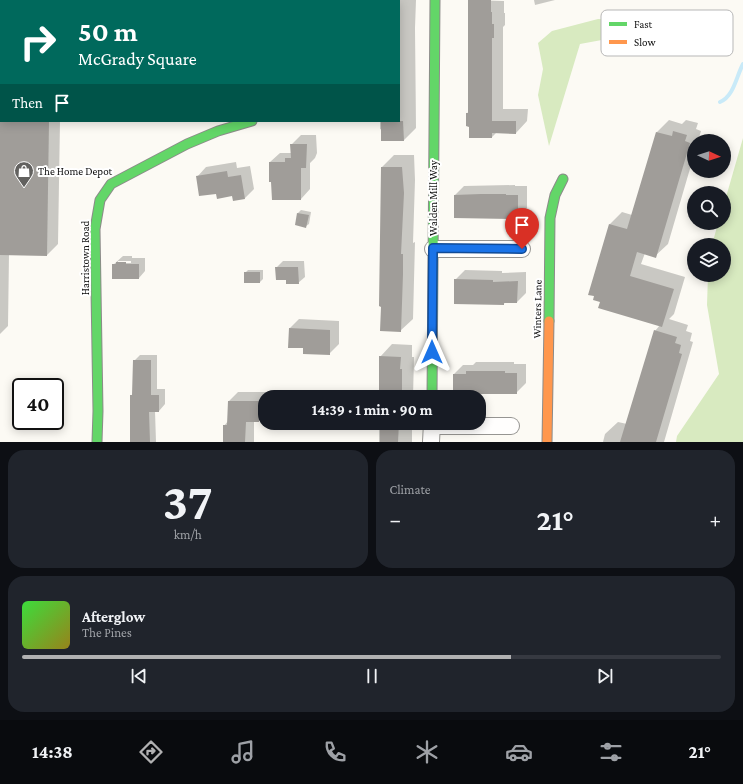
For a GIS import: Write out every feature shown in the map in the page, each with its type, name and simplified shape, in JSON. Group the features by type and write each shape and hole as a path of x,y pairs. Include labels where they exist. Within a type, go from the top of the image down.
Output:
{"street":[{"name":"Walden Mill Way","path":"432,390 435,0"},
{"name":"Harristown Road","path":"97,442 98,411 95,229 100,200 111,184 180,148 218,131 249,122"},
{"name":"Winters Lane","path":"547,442 550,224 551,208 556,189 563,179"},
{"path":"433,248 522,249"},
{"path":"486,425 511,426"},
{"path":"431,442 432,430"}],"green space":[{"path":"601,19 601,40 580,44 549,146 538,95 543,69 538,43 552,31"},
{"path":"743,138 743,442 676,442 677,436 719,374 707,305 708,282 731,282 731,238 714,238 716,230 731,230 731,186 729,186"}],"building":[{"path":"468,0 491,0 492,24 494,24 494,38 492,38 492,121 516,121 516,134 492,133 492,138 469,138 469,127 466,126 466,113 468,113"},
{"path":"403,121 404,141 381,141 381,122"},
{"name":"The Home Depot","path":"0,122 49,122 47,256 0,255"},
{"path":"673,131 687,135 685,141 687,142 687,153 656,258 637,252 630,276 674,289 662,327 598,308 600,302 593,300 594,296 588,295 609,224 627,229 656,132 672,136"},
{"path":"290,144 307,144 306,168 301,168 301,200 272,200 271,182 269,182 269,162 285,162 285,158 291,158"},
{"path":"381,167 402,167 404,193 401,254 403,254 403,274 401,332 380,331"},
{"path":"227,171 228,177 241,175 245,199 233,201 232,196 217,199 216,194 199,196 196,176"},
{"path":"454,195 518,195 518,219 454,218"},
{"path":"297,213 309,215 306,228 295,225"},
{"path":"116,262 139,264 139,279 112,279 112,264 116,264"},
{"path":"275,267 298,267 299,284 286,284 286,280 276,280"},
{"path":"244,272 260,272 260,283 244,283"},
{"path":"454,279 493,280 493,282 518,281 517,303 504,303 504,305 454,304"},
{"path":"289,328 330,330 330,355 303,354 303,348 288,348"},
{"path":"654,330 677,337 675,343 681,345 679,353 682,354 656,442 620,442"},
{"path":"379,356 401,357 400,369 402,369 402,390 379,390"},
{"path":"133,360 151,360 151,395 159,395 159,412 149,412 150,442 130,442 130,395 132,395"},
{"path":"466,371 505,371 505,373 517,373 517,394 486,394 486,390 453,390 453,374 466,374"},
{"path":"228,401 258,401 258,422 246,422 245,442 223,442 223,425 227,425"},
{"path":"380,430 399,430 398,442 380,442"}],"waterway":[{"path":"720,102 732,91 743,64"}],"traffic: fast":[{"path":"432,390 435,0"},
{"path":"97,442 98,411 95,229 100,200 111,184 187,144 218,131 249,122"},
{"path":"549,321 550,218 555,195 563,179"}],"traffic: slow":[{"path":"547,442 549,321"}],"place":[{"name":"The Home Depot","path":"24,188"}],"route":[{"path":"432,352 433,248 522,249"}]}
